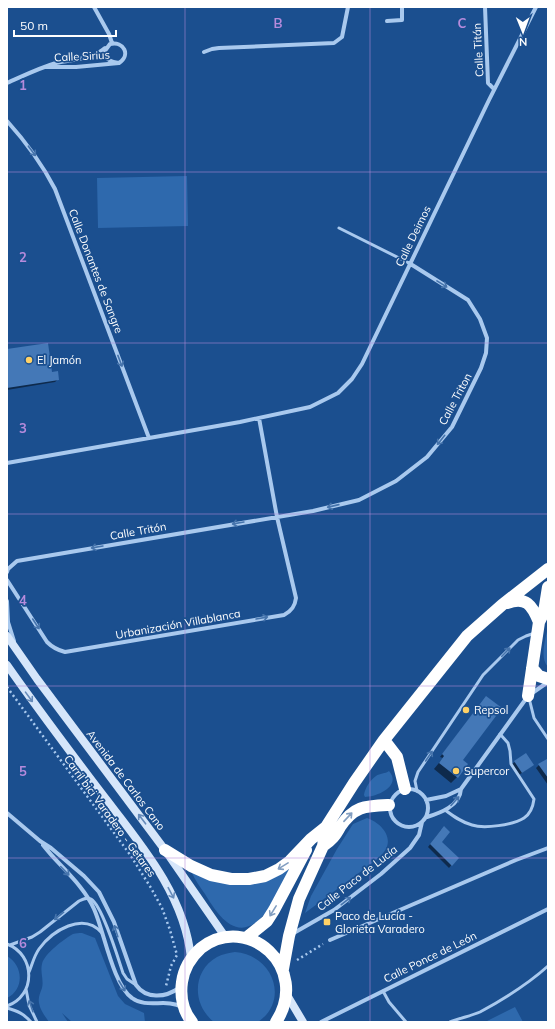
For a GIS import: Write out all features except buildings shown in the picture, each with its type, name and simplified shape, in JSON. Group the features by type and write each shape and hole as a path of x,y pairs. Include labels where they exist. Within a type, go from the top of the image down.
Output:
{"highway":[{"path":"165,850 191,866 210,875 231,879 265,876 290,862 326,827 384,740 467,636 502,605 548,569"},
{"path":"528,696 538,627 544,612 548,587"},
{"path":"502,605 513,600 521,600 530,604 535,613 538,627"},
{"path":"532,668 539,676 548,680"},
{"path":"384,740 398,757 411,790"},
{"path":"323,846 331,841 352,812 364,807 389,805"},
{"path":"283,969 289,936 299,899 323,846 326,827"},
{"path":"246,938 267,921 295,873 311,840"},
{"path":"192,1022 184,1008 181,997 181,987 186,967 191,959 206,944 216,940 236,937 246,938 258,943 277,958 283,969 287,986 287,995 285,1005 276,1022"}],"street":[{"path":"94,7 109,34 112,43"},
{"path":"204,52 219,48 334,43 339,41 343,32 348,7"},
{"path":"387,21 402,20 402,7"},
{"name":"Calle Titán","path":"485,7 488,83 494,88"},
{"name":"Calle Deimos","path":"7,463 259,418 310,407 338,393 352,379 362,364 494,88 536,7"},
{"name":"Calle Sirius","path":"7,83 30,72 55,64 80,60 91,56 100,52 112,43 120,44 124,48 125,57 118,63 76,67 46,67"},
{"name":"Calle Sirius","path":"107,47 104,52 108,60 118,63"},
{"name":"Calle Donantes de Sangre","path":"7,121 42,165 55,189 149,438"},
{"name":"Calle Triton","path":"277,517 313,511 359,500 396,481 427,457 452,427 481,368 486,353 487,338 480,319 468,300 409,263"},
{"name":"Urbanización Villablanca","path":"7,580 51,647 65,652 284,615 289,612 293,608 296,598 277,517 259,418"},
{"name":"Calle Tritón","path":"7,572 8,569 17,561 277,517"},
{"path":"7,601 8,622 16,649"},
{"name":"Avenida de Carlos Cano","path":"7,636 165,850 226,938"},
{"path":"7,665 164,880 181,914 190,945 191,959"},
{"path":"426,800 454,794 461,789 528,696 548,680"},
{"path":"427,817 428,805 426,800 411,790 400,791 395,795 389,805 391,817 400,826 412,828 427,817 444,810 457,800 461,794 461,789"},
{"path":"7,813 84,876 98,892 114,922 136,985 140,991 152,996 174,992 181,987"},
{"name":"Calle Paco de Lucía","path":"289,936 334,910 381,874 410,848 419,835 422,822"},
{"path":"40,841 83,890 94,908 118,981 132,999 142,1003 171,1003 184,1008"},
{"path":"330,940 516,860 548,848"},
{"name":"Calle Ponce de León","path":"321,1022 548,909"},
{"path":"287,995 303,1022"}],"lane":[{"path":"339,228 409,263"},
{"path":"411,790 418,772 483,675 518,640 538,627"},
{"path":"528,696 534,718 548,739"},
{"path":"444,810 461,821 473,826 486,827 518,821 529,813 533,806 534,799 511,764 509,747 500,734"},
{"path":"8,945 36,935 79,901 87,898 92,899 101,911 123,973 136,985"},
{"path":"29,972 39,949 51,937 67,925 75,923 89,924 104,935"},
{"path":"7,1007 17,1001 26,989 29,978 27,964 23,956 17,950 8,945"},
{"path":"450,1022 478,1012 506,997 531,981 548,966"},
{"path":"26,989 30,1005 37,1022"},
{"path":"383,991 389,1002 406,1022"},
{"path":"7,1007 24,1014 31,1022"}],"path":[{"name":"Carril bici Varadero - Getares","path":"7,687 130,856 162,908 177,955 166,983 167,994"},
{"path":"283,969 330,940"}],"shaded area":[{"path":"187,176 188,226 98,228 97,178"},
{"path":"548,626 548,667 545,663 544,653"},
{"path":"389,771 392,776 390,786 381,793 365,797 365,790 368,784 378,775"},
{"path":"367,818 372,820 384,830 388,839 386,849 375,861 305,913 311,896 337,849 353,824"},
{"path":"289,870 265,913 252,925 243,928 235,927 221,917 192,873 273,877"},
{"path":"82,933 95,938 118,996 125,1004 144,1013 145,1022 72,1022 62,1013 68,1022 49,1022 39,1003 42,988 42,964 50,951 60,943 73,934"},
{"path":"235,952 248,955 259,961 273,980 275,991 273,1002 268,1013 258,1022 214,1022 202,1007 199,998 199,979 209,963 219,956"},
{"path":"7,956 16,965 20,977 17,989 7,998"},
{"path":"515,1007 523,1022 485,1022"}],"place":[{"name":"El Jamón","path":"29,360"},
{"name":"Repsol","path":"466,710"},
{"name":"Supercor","path":"456,771"},
{"name":"Paco de Lucía - Glorieta Varadero","path":"327,922"}]}
